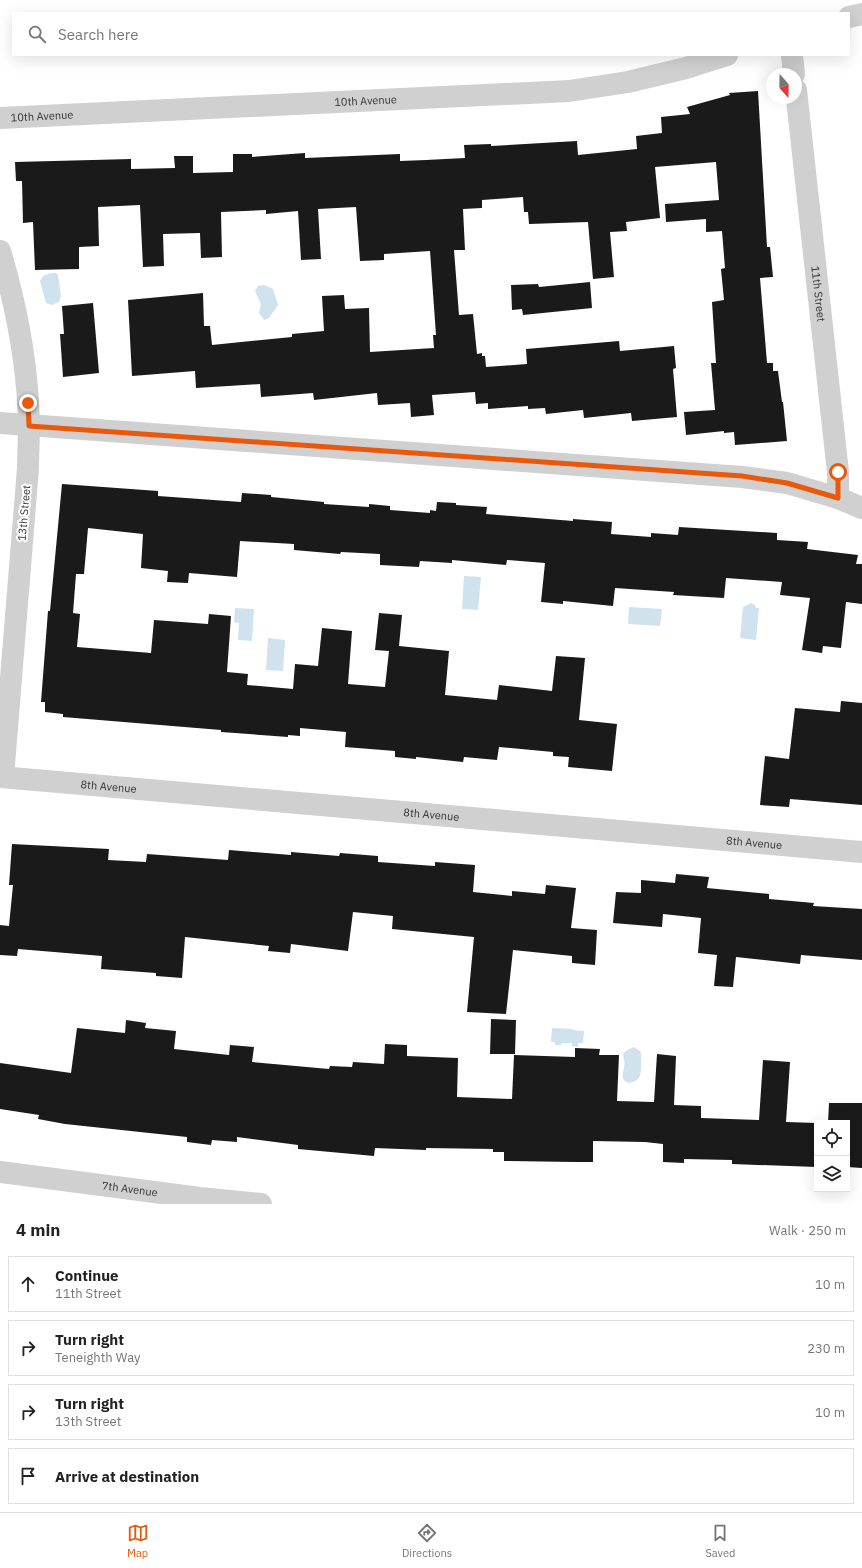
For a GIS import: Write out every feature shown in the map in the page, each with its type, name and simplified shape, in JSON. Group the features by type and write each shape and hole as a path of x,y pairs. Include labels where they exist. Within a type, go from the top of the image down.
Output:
{"street":[{"path":"850,17 862,14"},
{"name":"10th Avenue","path":"0,118 569,91 628,82 686,68 724,56"},
{"path":"792,56 793,68"},
{"name":"11th Street","path":"798,104 838,472 838,498"},
{"name":"13th Street","path":"0,251 20,331 26,372 29,426 28,468 1,777"},
{"path":"0,423 742,476 787,483 838,498 862,508"},
{"name":"8th Avenue","path":"1,777 862,852"},
{"name":"7th Avenue","path":"0,1172 200,1198 261,1204"}],"water":[{"path":"56,273 58,275 61,296 59,302 52,305 46,303 40,281 43,276"},
{"path":"264,285 273,289 278,305 269,318 264,320 259,313 261,304 255,291 258,286"},
{"path":"464,576 481,577 478,610 462,609"},
{"path":"751,603 755,605 756,608 759,608 756,640 740,638 743,607"},
{"path":"629,607 662,609 660,626 628,624"},
{"path":"235,608 254,609 252,641 238,640 239,623 234,622"},
{"path":"268,638 285,640 283,671 266,670"},
{"path":"552,1028 584,1031 583,1043 578,1043 578,1047 572,1046 572,1043 555,1045 555,1042 551,1042"},
{"path":"634,1047 641,1053 641,1071 640,1076 636,1081 629,1083 623,1079 623,1054 627,1050"}],"building":[{"path":"758,91 767,247 770,247 773,277 760,278 767,363 773,363 773,371 778,371 787,441 735,445 734,432 724,433 724,431 686,435 684,412 715,410 711,363 716,363 712,302 724,300 721,269 725,268 722,231 706,232 706,219 666,222 665,204 719,200 716,162 655,167 660,218 626,222 627,231 610,232 614,277 593,279 588,222 529,224 528,212 524,212 523,197 482,200 482,208 463,209 465,250 454,250 459,315 473,314 477,354 482,353 482,356 485,356 486,367 527,364 526,349 619,341 620,351 674,346 676,368 673,369 677,417 632,421 631,413 584,418 583,410 546,414 545,408 528,409 528,406 488,409 488,403 476,404 475,392 432,395 434,415 411,417 410,403 378,405 377,393 314,400 313,393 261,397 260,384 196,388 195,371 132,376 128,300 203,293 204,326 210,326 212,345 292,337 292,334 324,331 322,296 344,295 345,309 369,308 370,352 434,348 433,335 436,335 430,251 384,254 384,260 360,261 356,207 318,209 321,259 301,260 298,211 266,214 266,210 221,212 222,257 201,258 200,233 163,234 164,266 143,267 140,205 98,207 99,246 79,247 79,269 35,270 33,222 23,223 22,181 16,181 15,162 131,159 131,169 175,168 174,156 193,156 193,173 233,172 233,154 252,154 252,157 305,153 305,158 400,154 400,161 465,158 464,145 491,144 491,146 577,141 578,155 637,149 636,136 662,133 661,117 690,114 687,107 730,95 729,93"},
{"path":"590,282 592,308 523,315 522,309 512,310 511,285 538,284 539,287"},
{"path":"93,303 99,373 63,377 60,334 64,334 62,306"},
{"path":"62,484 158,491 158,496 241,502 242,493 271,495 271,497 324,502 324,504 369,507 369,504 390,506 390,510 430,513 430,510 436,511 437,502 456,503 456,505 487,507 486,514 573,521 573,519 612,522 611,534 651,537 651,533 678,535 679,527 777,533 777,540 808,542 807,549 858,555 856,564 862,564 862,604 846,602 841,648 823,646 822,653 802,650 810,598 780,595 782,582 726,578 724,598 673,595 674,592 615,588 613,606 563,601 563,604 541,602 545,563 507,560 506,565 452,560 452,563 420,561 419,567 380,565 380,554 341,552 340,554 294,550 294,544 240,541 237,577 189,573 188,583 167,582 168,571 141,568 143,534 88,528 84,574 76,574 73,613 80,614 77,647 151,653 154,620 208,624 209,614 231,616 227,672 248,674 247,685 293,689 295,664 318,666 322,628 352,631 348,684 385,687 389,651 375,650 379,613 402,615 399,646 449,651 445,695 497,700 499,685 552,691 556,656 585,658 579,720 617,724 612,771 568,767 569,757 553,756 553,752 499,747 497,760 464,757 463,762 416,757 416,759 395,757 395,751 345,747 346,732 300,728 300,736 288,735 288,737 63,717 63,714 45,712 45,702 41,702 48,611 50,611"},
{"path":"841,701 862,703 862,805 790,799 789,807 760,805 765,756 789,759 795,708 840,712"},
{"path":"12,844 109,849 108,860 146,862 147,854 228,860 229,850 291,855 291,852 339,856 340,853 378,856 378,862 435,866 435,862 475,865 473,892 512,896 512,891 545,894 546,885 576,888 571,928 597,930 595,965 572,963 572,956 513,950 506,1014 467,1012 474,937 392,929 393,916 353,912 348,951 291,944 290,953 268,951 269,946 185,937 182,978 156,976 156,973 101,969 102,956 18,949 17,956 0,955 0,925 9,926 13,885 9,885"},
{"path":"676,874 709,877 707,888 769,894 769,899 814,903 813,906 862,909 862,960 801,955 800,964 736,957 733,987 714,986 717,955 698,953 701,918 663,914 662,927 613,923 616,892 641,893 641,880 675,883"},
{"path":"491,1019 516,1020 515,1054 490,1054"},
{"path":"126,1020 146,1023 145,1028 176,1031 174,1049 229,1055 230,1045 254,1047 252,1062 329,1069 330,1066 352,1067 353,1062 384,1064 385,1044 407,1045 407,1056 458,1058 457,1097 512,1099 514,1055 575,1057 575,1048 600,1049 599,1055 619,1055 617,1101 654,1102 657,1054 676,1056 674,1105 701,1106 701,1118 759,1120 763,1060 790,1062 786,1122 814,1123 814,1167 732,1164 732,1160 684,1159 684,1163 663,1162 663,1144 645,1142 593,1141 593,1162 504,1161 504,1152 493,1152 493,1149 426,1148 426,1150 375,1148 374,1156 298,1149 298,1145 237,1137 237,1142 212,1140 211,1145 187,1142 187,1137 65,1124 38,1119 39,1115 0,1109 0,1063 71,1073 77,1028 125,1033"},
{"path":"829,1103 862,1103 862,1168 850,1167 850,1120 828,1120"}],"route":[{"path":"28,403 29,426 742,476 787,483 838,498 838,472"}]}
